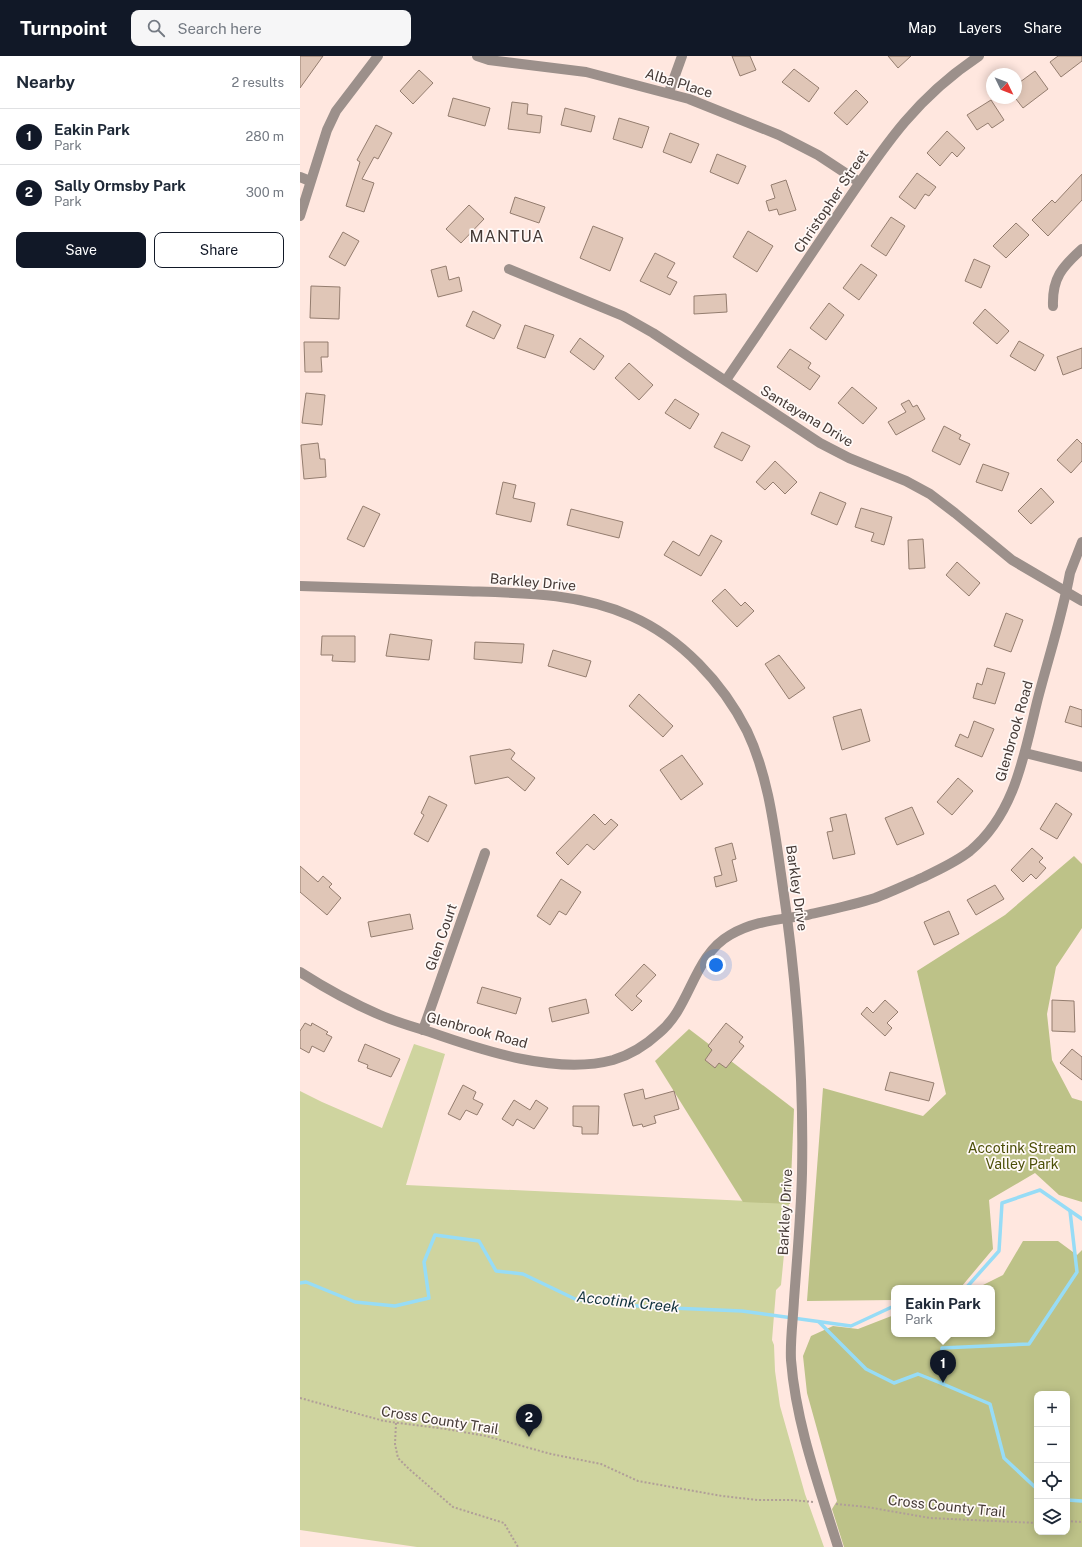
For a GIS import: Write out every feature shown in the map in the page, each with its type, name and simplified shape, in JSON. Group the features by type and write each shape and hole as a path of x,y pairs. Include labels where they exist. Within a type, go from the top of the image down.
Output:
{"street":[{"path":"300,216 327,130 336,111 378,56"},
{"name":"Alba Place","path":"476,56 489,60 586,72 669,92 779,135 818,155 859,182"},
{"path":"669,92 682,56"},
{"name":"Christopher Street","path":"726,380 859,182 902,123 917,106 945,80 979,56"},
{"path":"300,177 310,181"},
{"path":"1053,306 1052,291 1056,279 1064,266 1082,249"},
{"name":"Santayana Drive","path":"509,269 623,316 653,333 820,443 849,458 906,481 930,494 1012,560 1082,601"},
{"name":"Glenbrook Road","path":"300,972 348,1000 379,1015 498,1053 544,1062 583,1064 613,1060 643,1046 667,1026 683,1002 706,958 716,945 731,934 757,923 807,915 874,898 949,865 962,857 986,836 998,820 1020,770 1070,573 1082,542"},
{"name":"Barkley Drive","path":"300,586 553,596 582,600 609,607 634,617 669,638 685,651 711,677 732,704 748,733 759,762 768,797 787,918 797,999 801,1076 802,1176 791,1359 800,1420 838,1547"},
{"path":"1025,753 1082,766"},
{"name":"Glen Court","path":"423,1030 485,853"}],"path":[{"name":"Cross County Trail","path":"300,1398 372,1419 486,1436 551,1454 601,1464 638,1481 758,1500 791,1500 812,1502"},
{"path":"396,1423 395,1444 398,1458 453,1507 504,1523 518,1547"},
{"name":"Cross County Trail","path":"832,1503 867,1507 930,1518 1034,1523"},
{"path":"1070,1521 1082,1522"}],"green space":[{"name":"Accotink Stream Valley Park","path":"1074,856 1082,864 1082,928 1056,967 1047,1014 1052,1060 1072,1098 1082,1101 1082,1202 1059,1195 1035,1173 989,1200 993,1249 963,1285 891,1285 891,1300 807,1301 823,1088 923,1116 946,1094 917,971 1005,915"},
{"path":"689,1029 794,1109 790,1204 743,1202 655,1061"},
{"path":"414,1044 445,1054 406,1185 789,1203 781,1285 776,1290 772,1340 774,1345 775,1371 780,1406 805,1494 824,1547 417,1547 300,1530 300,1091 382,1128"},
{"path":"1023,1241 1058,1241 1077,1255 1082,1250 1082,1547 844,1547 832,1509 837,1501 807,1393 803,1356 811,1336 833,1326 858,1329 891,1316 891,1337 995,1337 995,1285 983,1285 1003,1275"}],"building":[{"path":"300,56 323,56 300,88"},
{"path":"732,56 750,56 756,70 740,76"},
{"path":"888,56 911,56 898,68"},
{"path":"1058,56 1082,56 1082,61 1061,77 1050,62"},
{"path":"794,69 819,88 809,102 782,82"},
{"path":"419,70 433,83 413,104 400,91"},
{"path":"1035,71 1048,89 1023,108 1020,104 1022,104 1022,81"},
{"path":"856,90 868,102 847,125 834,113"},
{"path":"453,98 490,108 485,126 448,116"},
{"path":"512,102 528,104 527,114 542,116 540,133 508,129"},
{"path":"986,103 994,104 1004,120 992,128 988,123 977,130 967,115"},
{"path":"565,108 595,116 591,132 561,125"},
{"path":"619,118 649,127 642,148 613,139"},
{"path":"376,125 392,133 378,159 374,157 362,179 374,183 364,212 346,206 360,162 357,160"},
{"path":"947,131 965,148 957,157 952,152 940,166 927,153"},
{"path":"670,133 699,144 691,163 663,152"},
{"path":"717,154 746,166 738,184 710,172"},
{"path":"917,173 936,187 929,196 925,194 915,209 899,197"},
{"path":"1082,174 1082,200 1048,236 1032,220 1052,200 1055,203"},
{"path":"786,180 796,210 779,215 777,209 769,211 766,201 775,198 771,185"},
{"path":"515,197 545,207 539,223 510,213"},
{"path":"469,205 484,219 461,243 446,229"},
{"path":"891,217 905,226 886,256 871,246"},
{"path":"1016,223 1029,235 1006,258 993,246"},
{"path":"593,226 623,238 610,271 580,258"},
{"path":"748,231 773,246 757,272 733,257"},
{"path":"343,232 359,241 345,266 329,257"},
{"path":"655,253 675,263 667,277 677,282 670,295 640,281"},
{"path":"974,259 990,266 981,288 965,281"},
{"path":"861,264 877,275 859,300 843,288"},
{"path":"446,266 449,280 459,277 462,291 438,297 431,270"},
{"path":"311,286 340,287 339,319 310,318"},
{"path":"726,294 727,312 694,314 694,296"},
{"path":"829,303 844,315 826,340 810,328"},
{"path":"985,309 1009,331 997,344 973,323"},
{"path":"473,311 501,325 494,339 466,326"},
{"path":"525,325 554,335 545,358 517,348"},
{"path":"580,338 604,356 594,370 570,352"},
{"path":"1019,341 1044,355 1035,371 1010,356"},
{"path":"304,342 328,342 328,357 321,357 322,372 305,372"},
{"path":"1082,348 1082,368 1063,375 1057,357"},
{"path":"790,349 811,363 808,368 820,376 810,390 777,367"},
{"path":"629,363 653,385 639,400 615,378"},
{"path":"852,387 877,408 863,424 838,403"},
{"path":"306,393 325,395 322,425 302,423"},
{"path":"675,399 699,414 690,429 665,413"},
{"path":"909,400 913,407 917,405 925,419 896,435 888,422 906,412 901,404"},
{"path":"944,426 961,435 959,439 970,444 960,465 932,451"},
{"path":"722,432 750,446 742,461 714,447"},
{"path":"1077,439 1082,444 1082,461 1071,473 1057,460"},
{"path":"318,443 320,459 325,459 326,477 304,479 301,445"},
{"path":"775,461 797,482 785,494 773,482 765,490 756,482"},
{"path":"983,464 1009,473 1002,491 976,482"},
{"path":"503,482 516,485 513,498 535,503 531,522 496,514"},
{"path":"1041,488 1054,502 1031,524 1018,511"},
{"path":"820,492 846,503 837,525 811,514"},
{"path":"363,506 380,514 364,547 347,539"},
{"path":"861,508 892,517 884,545 871,541 874,533 855,527"},
{"path":"571,509 623,522 619,538 567,525"},
{"path":"711,535 722,541 701,576 664,555 673,541 699,556"},
{"path":"923,539 925,568 909,569 908,540"},
{"path":"957,562 980,583 969,596 946,575"},
{"path":"725,589 741,606 745,602 754,611 737,627 712,601"},
{"path":"1006,613 1023,620 1011,652 994,646"},
{"path":"390,634 432,640 429,660 386,656"},
{"path":"322,636 355,636 355,662 332,661 333,655 321,655"},
{"path":"475,642 524,644 522,663 474,659"},
{"path":"553,650 591,661 586,677 548,666"},
{"path":"779,655 805,688 789,699 765,664"},
{"path":"987,668 1005,673 995,704 973,698 977,683 982,685"},
{"path":"639,694 673,726 663,737 629,706"},
{"path":"1070,706 1082,710 1082,727 1065,722"},
{"path":"861,709 870,741 842,750 833,717"},
{"path":"974,721 994,729 982,757 955,746 960,734 968,738"},
{"path":"510,749 515,753 511,759 535,778 525,791 508,777 475,784 470,756"},
{"path":"682,755 703,784 681,800 660,770"},
{"path":"958,778 973,791 952,815 937,802"},
{"path":"429,796 447,805 428,842 414,834 424,815 421,813"},
{"path":"1056,803 1072,814 1057,839 1040,829"},
{"path":"912,807 924,834 897,845 885,818"},
{"path":"594,814 605,825 611,819 618,825 594,850 587,844 568,865 556,853"},
{"path":"846,814 855,854 833,859 827,832 833,831 830,818"},
{"path":"732,843 736,859 732,860 737,881 716,887 714,877 722,875 715,848"},
{"path":"1032,848 1043,858 1039,862 1046,868 1036,879 1031,874 1023,882 1011,870"},
{"path":"300,866 318,882 323,876 332,884 329,887 341,898 327,915 300,892"},
{"path":"561,879 581,892 566,915 559,911 550,925 537,916"},
{"path":"995,885 1004,899 976,915 967,900"},
{"path":"949,911 959,934 934,945 924,922"},
{"path":"410,914 413,929 371,937 368,922"},
{"path":"644,964 656,975 636,996 642,1001 632,1011 615,995"},
{"path":"482,987 521,998 516,1014 477,1003"},
{"path":"586,999 589,1013 552,1022 549,1008"},
{"path":"885,1000 898,1012 887,1023 892,1028 885,1036 861,1014 867,1007 873,1013"},
{"path":"1052,1000 1074,1001 1075,1032 1052,1031"},
{"path":"305,1023 311,1026 312,1023 328,1032 326,1034 332,1037 324,1052 312,1046 309,1053 300,1048 300,1031"},
{"path":"726,1023 743,1037 739,1042 744,1046 726,1068 719,1063 715,1068 705,1060 712,1050 708,1046"},
{"path":"365,1044 400,1059 391,1077 367,1068 368,1065 358,1061"},
{"path":"1072,1049 1082,1057 1082,1080 1060,1063"},
{"path":"890,1072 934,1083 929,1101 885,1090"},
{"path":"463,1085 476,1092 473,1099 483,1104 477,1115 466,1110 460,1120 448,1114"},
{"path":"643,1089 645,1099 674,1091 679,1109 654,1116 656,1123 643,1127 642,1124 633,1126 624,1094"},
{"path":"514,1100 530,1110 536,1100 548,1108 534,1129 517,1119 513,1126 502,1119"},
{"path":"573,1106 599,1106 598,1134 582,1134 582,1127 573,1126"}],"waterway":[{"name":"Accotink Creek","path":"969,1285 999,1251 1002,1203 1040,1190 1082,1219"},
{"path":"1034,1486 1004,1458 990,1404 943,1384 942,1348 1029,1344 1077,1272 1070,1211"},
{"name":"Accotink Creek","path":"300,1283 306,1282 355,1302 395,1306 429,1298 424,1262 435,1235 479,1241 496,1271 523,1274 575,1299 647,1307 742,1311 851,1326 891,1307"},
{"path":"819,1322 866,1369 894,1383 918,1374 943,1384"},
{"path":"1070,1500 1082,1501"}],"place":[{"name":"Eakin Park","path":"943,1383"},
{"name":"Sally Ormsby Park","path":"529,1437"}],"district":[{"name":"MANTUA","path":"507,236"}]}
